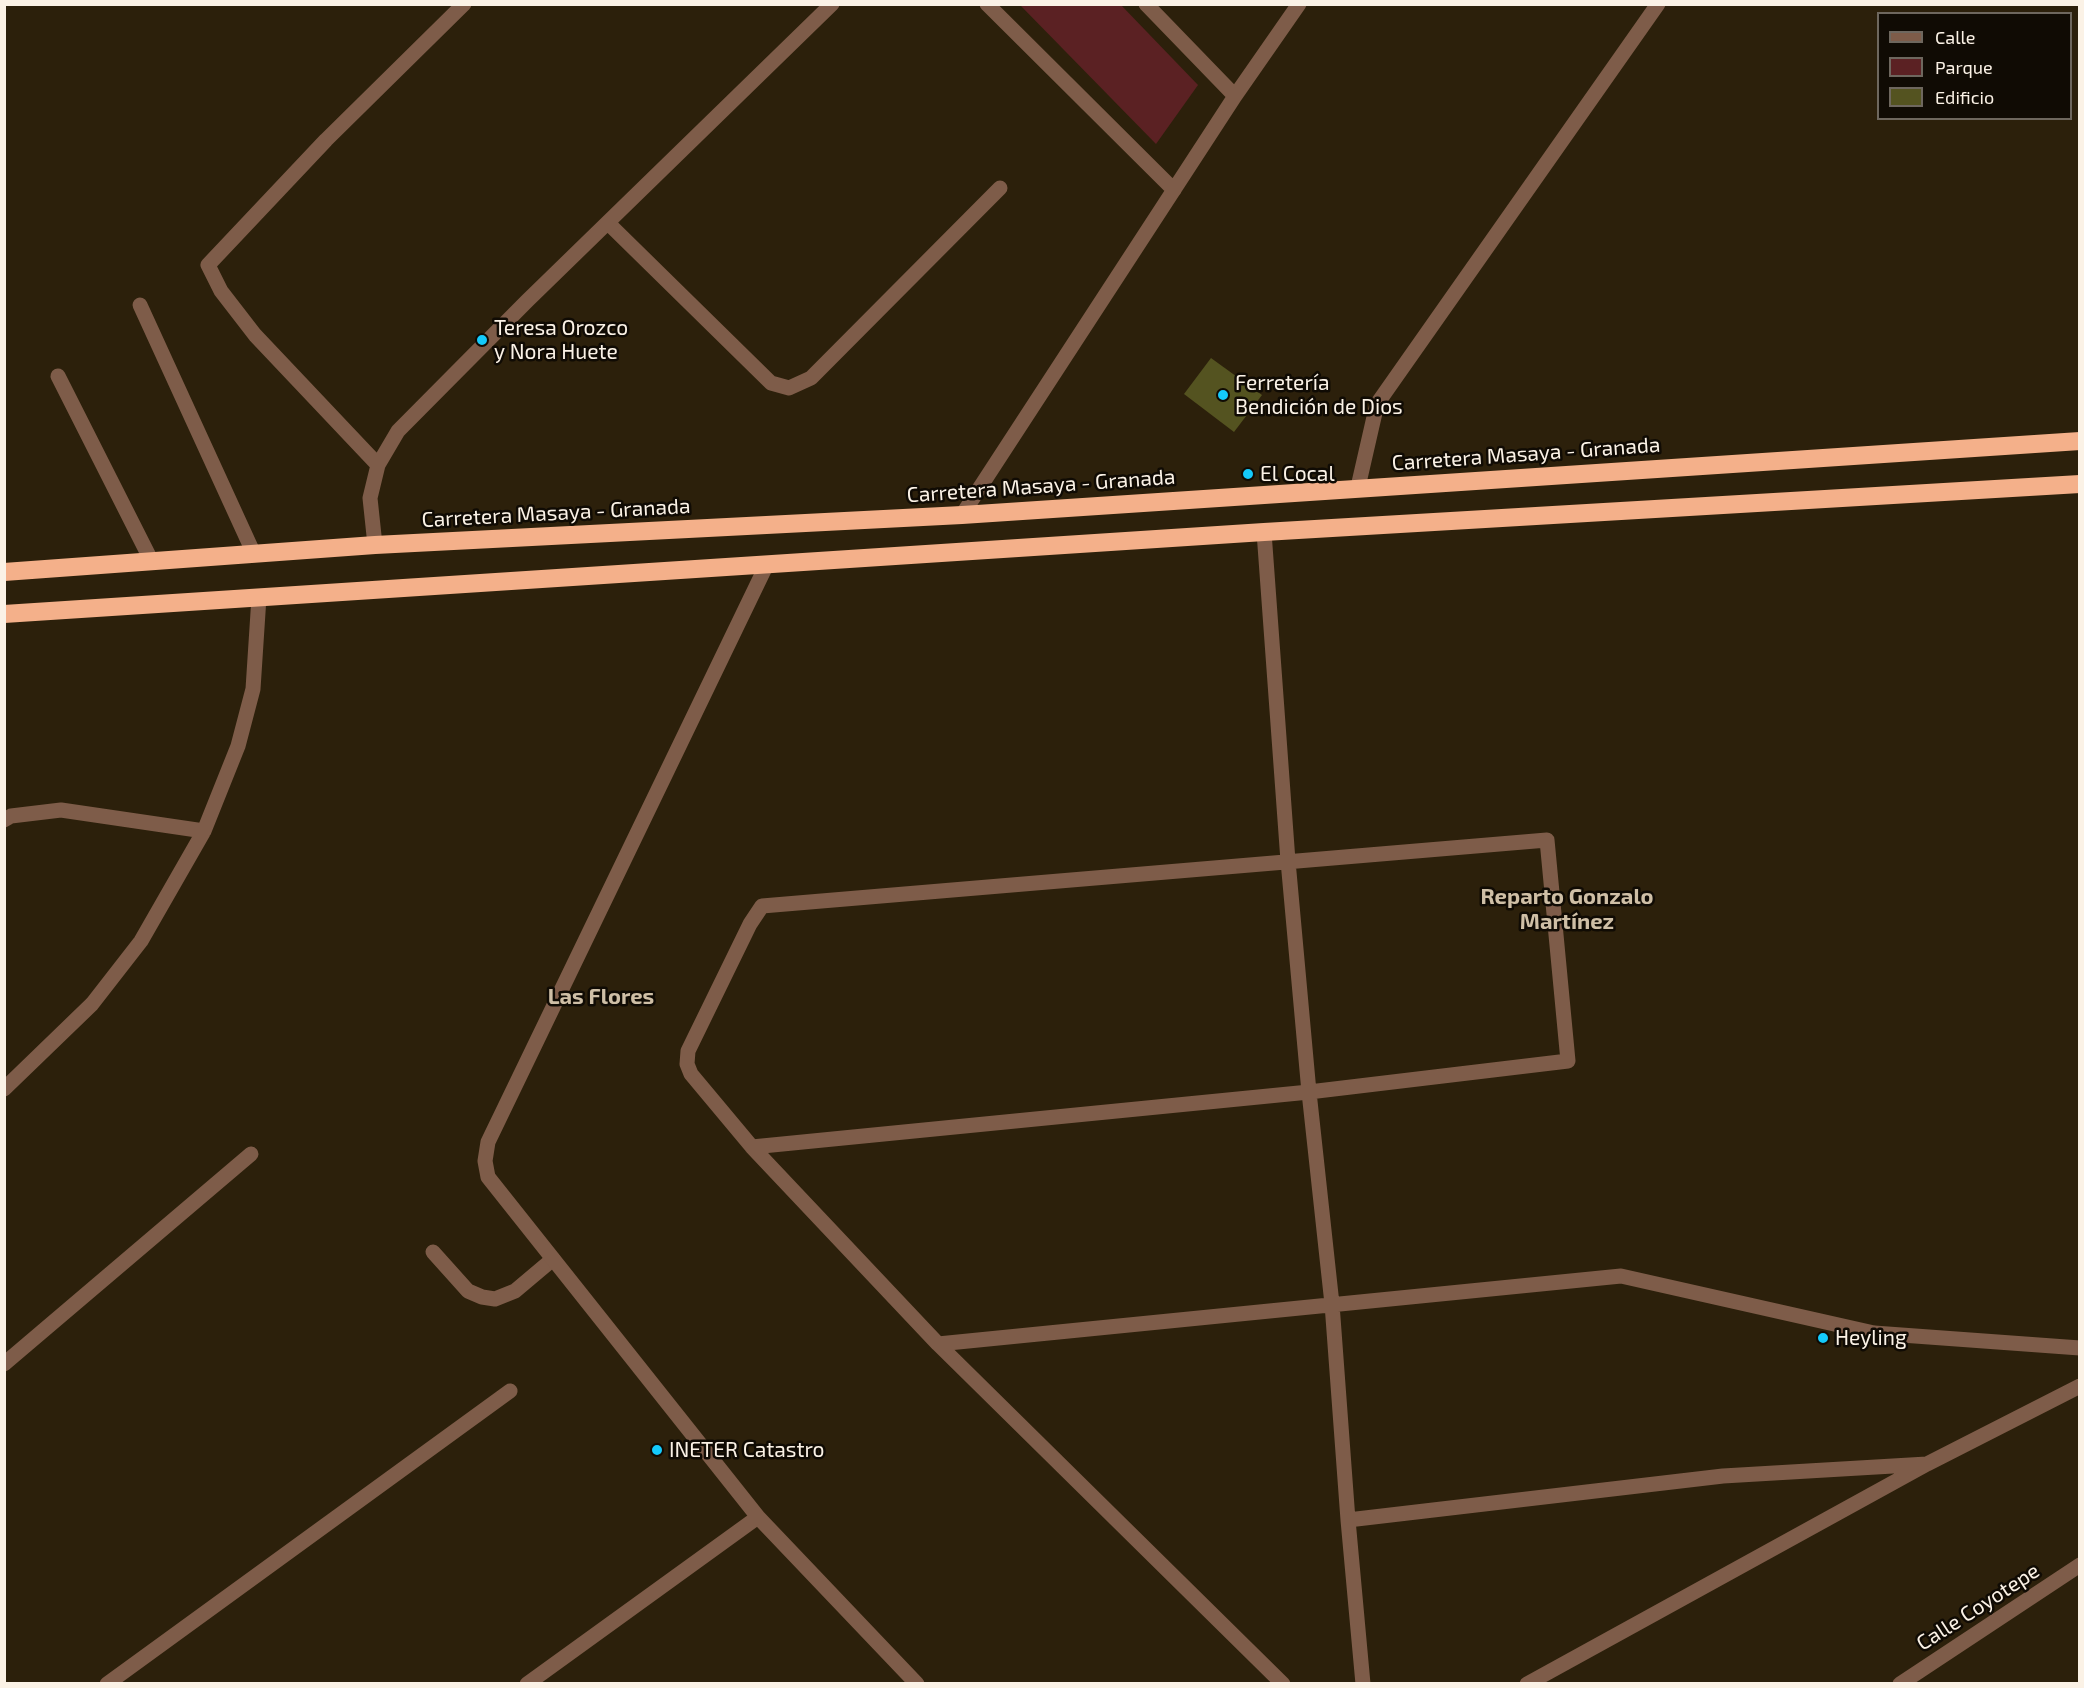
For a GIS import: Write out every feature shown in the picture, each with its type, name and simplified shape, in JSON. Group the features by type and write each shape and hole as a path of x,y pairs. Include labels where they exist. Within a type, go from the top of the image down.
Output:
{"highway":[{"name":"Carretera Masaya - Granada","path":"4,572 375,545 962,515 2079,441"},
{"path":"4,615 1264,532 2079,484"}],"street":[{"path":"378,465 255,335 221,291 208,266 326,140 464,4"},
{"path":"375,545 370,498 378,465 398,431 832,4"},
{"path":"1146,4 1235,96"},
{"path":"962,515 1235,96 1299,4"},
{"path":"1358,487 1377,404 1658,4"},
{"path":"987,5 1174,190"},
{"path":"608,223 771,383 789,388 811,378 1000,188"},
{"path":"140,305 254,554"},
{"path":"58,376 152,562"},
{"path":"1264,532 1288,861 1309,1092 1332,1304 1363,1683"},
{"path":"767,564 488,1142 485,1161 488,1178 758,1517 917,1683"},
{"path":"4,1089 92,1004 141,941 204,831 238,746 253,689 258,597"},
{"path":"4,820 11,816 62,810 204,831"},
{"path":"752,1147 1309,1092 1568,1061 1547,840 762,906 750,924 688,1051 687,1064 691,1074 752,1147 939,1344 1283,1683"},
{"path":"4,1364 251,1154"},
{"path":"433,1252 468,1291 495,1299 514,1291 553,1259"},
{"path":"939,1344 1621,1276 1874,1333 2079,1348"},
{"path":"1527,1683 1927,1464 2079,1386"},
{"path":"107,1683 510,1391"},
{"path":"1348,1520 1723,1476 1927,1464"},
{"path":"527,1683 758,1517"},
{"name":"Calle Coyotepe","path":"1900,1683 2079,1565"}],"green space":[{"path":"1020,5 1121,5 1198,85 1156,144"}],"building":[{"name":"Ferretería Bendición de Dios","path":"1211,358 1262,395 1234,432 1184,394"}],"place":[{"name":"Teresa Orozco y Nora Huete","path":"482,340"},
{"name":"Ferretería Bendición de Dios","path":"1223,395"},
{"name":"El Cocal","path":"1248,474"},
{"name":"Heyling","path":"1823,1338"},
{"name":"INETER Catastro","path":"657,1450"}],"district":[{"name":"Reparto Gonzalo Martínez","path":"1567,910"},
{"name":"Las Flores","path":"601,997"}]}
